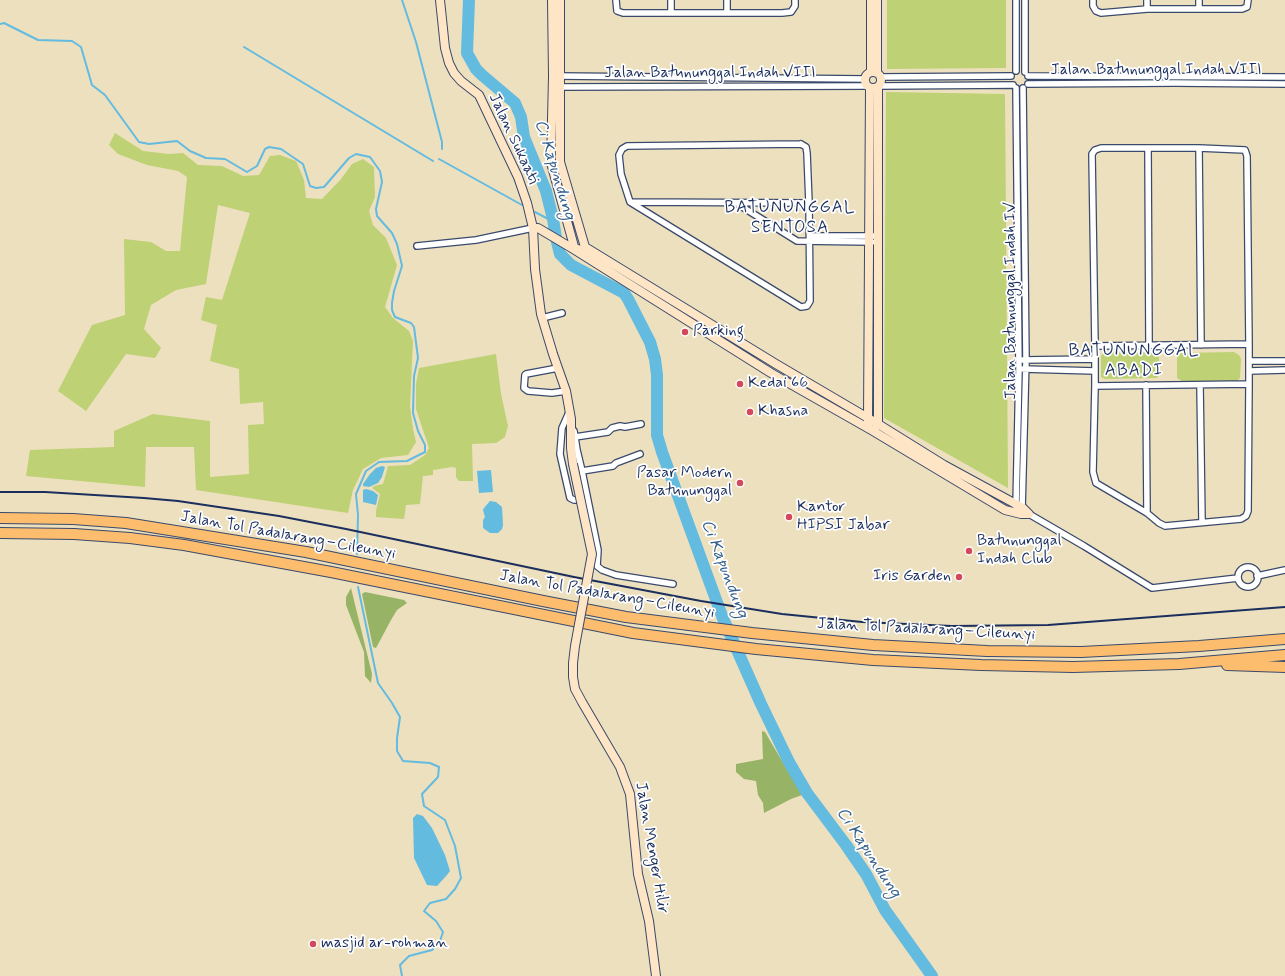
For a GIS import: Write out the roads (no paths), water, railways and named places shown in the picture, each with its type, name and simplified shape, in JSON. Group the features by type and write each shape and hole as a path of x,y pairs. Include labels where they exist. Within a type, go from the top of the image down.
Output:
{"highway":[{"name":"Jalan Tol Padalarang–Cileunyi","path":"0,518 73,519 126,523 306,552 626,617 752,633 873,645 923,648 1081,652 1199,646 1285,639"},
{"name":"Jalan Tol Padalarang–Cileunyi","path":"0,533 74,534 130,538 184,545 331,572 626,631 756,649 873,660 981,665 1073,667 1179,664 1285,655"},
{"path":"1179,664 1285,667"}],"street":[{"name":"Jalan Sukaati","path":"440,0 445,48 449,63 457,77 479,95 518,177 536,228 535,269 542,318 566,391"},
{"path":"552,0 557,76"},
{"path":"560,0 551,163 575,250"},
{"path":"616,0 618,11 623,13 782,13 792,12 795,6 795,0"},
{"path":"671,0 671,13"},
{"path":"727,0 727,13"},
{"path":"870,0 877,74 882,82 872,85"},
{"path":"877,0 877,74"},
{"path":"873,427 878,239 872,85 867,74 1011,76 1016,71 1016,0"},
{"path":"1011,76 1011,81 1017,87 1028,84 1026,74 1025,0"},
{"path":"1093,0 1093,6 1096,11 1101,13 1147,9 1242,9 1247,7 1248,0"},
{"path":"1147,0 1147,9"},
{"path":"1200,0 1200,8"},
{"path":"1016,71 1020,70 1026,74"},
{"name":"Jalan Batununggal Indah VIII","path":"1026,74 1285,77"},
{"name":"Jalan Batununggal Indah VIII","path":"557,76 872,85 1017,87"},
{"path":"1174,76 1175,83"},
{"name":"Jalan Batununggal Indah VIII","path":"1028,84 1285,84"},
{"path":"872,85 868,239 868,418 873,427"},
{"name":"Jalan Batununggal Indah VIII","path":"556,87 872,85"},
{"path":"556,87 560,162 586,247 763,356 868,418"},
{"name":"Jalan Batununggal Indah IV","path":"1017,87 1021,511"},
{"name":"Jalan Batununggal Indah IV","path":"1017,87 1026,360 1021,511"},
{"path":"801,144 806,147 807,153 810,239 810,301 807,306 801,307 630,202 620,174 619,155 622,149 627,146 801,144"},
{"path":"1101,148 1148,148 1245,150 1247,156 1249,344 1248,511 1246,516 1242,519 1165,526 1147,513 1096,483 1093,472 1095,346 1092,154 1095,150 1101,148"},
{"path":"1148,148 1149,345"},
{"path":"1199,148 1201,345"},
{"path":"630,202 809,203"},
{"path":"735,203 797,242 810,239 878,239"},
{"path":"417,246 476,240 536,228 567,245 771,373 944,465 1021,511 1084,546 1152,588 1238,578"},
{"path":"575,250 586,247"},
{"path":"542,318 562,314"},
{"path":"1095,346 1249,344"},
{"path":"1019,360 1095,359"},
{"path":"1249,361 1285,361"},
{"path":"558,368 526,374 524,388 528,391 552,393 566,391"},
{"path":"1019,369 1095,371"},
{"path":"1249,371 1285,370"},
{"path":"1095,386 1249,384"},
{"path":"1146,385 1147,513"},
{"path":"1200,385 1202,522"},
{"name":"Jalan Menger Hilir","path":"566,391 571,419 571,448 573,464 592,554 575,646 573,677 575,689 620,767 630,794 638,874 649,920 656,976"},
{"path":"570,410 562,428 560,454 570,498 574,500 588,499"},
{"path":"571,419 576,450 582,471 598,550 598,566 602,570 616,575 673,584"},
{"path":"575,437 608,432 612,428 620,426 626,427 640,424"},
{"path":"582,471 613,466 616,463 640,454"},
{"path":"1246,567 1255,570 1257,576 1255,584 1249,587 1243,586 1238,578 1239,573 1246,567"},
{"path":"1257,576 1283,570"}],"water":[{"path":"382,466 385,467 382,477 378,483 369,487 363,486 370,474 376,468"},
{"path":"491,470 493,492 479,493 477,471"},
{"path":"366,489 373,491 378,495 376,505 363,502 363,490"},
{"path":"490,501 496,502 502,507 503,525 502,529 498,533 490,533 483,528 483,520 485,517 483,510"},
{"path":"417,814 423,816 432,828 445,855 450,871 437,886 427,885 414,858 413,818"}],"waterway":[{"path":"402,0 416,42 442,142 442,149"},
{"name":"Ci Kapundung","path":"469,0 467,53 476,69 515,103 521,117 524,137 546,191 560,254 571,265 624,293 650,342 655,359 657,375 657,435 662,452 722,616 761,704 789,762 807,793 866,874 885,910 932,976"},
{"path":"0,24 4,23 38,40 72,41 81,47 92,85 105,95 139,142 149,144 177,141 190,151 206,158 225,159 247,172 257,166 265,149 269,147 281,149 303,164 310,186 316,188 324,187 349,158 356,154 370,157 380,171 382,182 376,209 377,216 392,233 397,244 402,266 394,291 392,310 395,317 411,323 414,327 418,358 414,376 413,413 418,431 425,445 425,452 407,461 379,462 366,471 356,494 358,515 357,554"},
{"path":"244,47 433,161"},
{"path":"439,159 522,205"},
{"path":"535,212 554,222"},
{"path":"358,587 378,683 400,717 397,751 403,761 430,763 439,767 438,777 422,794 424,806 445,820 455,846 461,878 455,889 446,899 430,903 424,911 436,921 443,932 440,941 432,950 409,956 400,965 402,976"}],"railway":[{"path":"0,492 45,492 144,498 178,501 279,516 574,577 701,601 782,614 862,622 952,626 1048,625 1285,607"}],"place":[{"name":"Parking","path":"685,332"},
{"name":"Kedai 66","path":"740,384"},
{"name":"Khasna","path":"750,412"},
{"name":"Pasar Modern Batununggal","path":"740,483"},
{"name":"Kantor HIPSI Jabar","path":"789,517"},
{"name":"Batununggal Indah Club","path":"969,551"},
{"name":"Iris Garden","path":"959,577"},
{"name":"masjid ar-rohman","path":"313,944"}],"district":[{"name":"BATUNUNGGAL SENTOSA","path":"790,218"},
{"name":"BATUNUNGGAL ABADI","path":"1134,361"}]}
